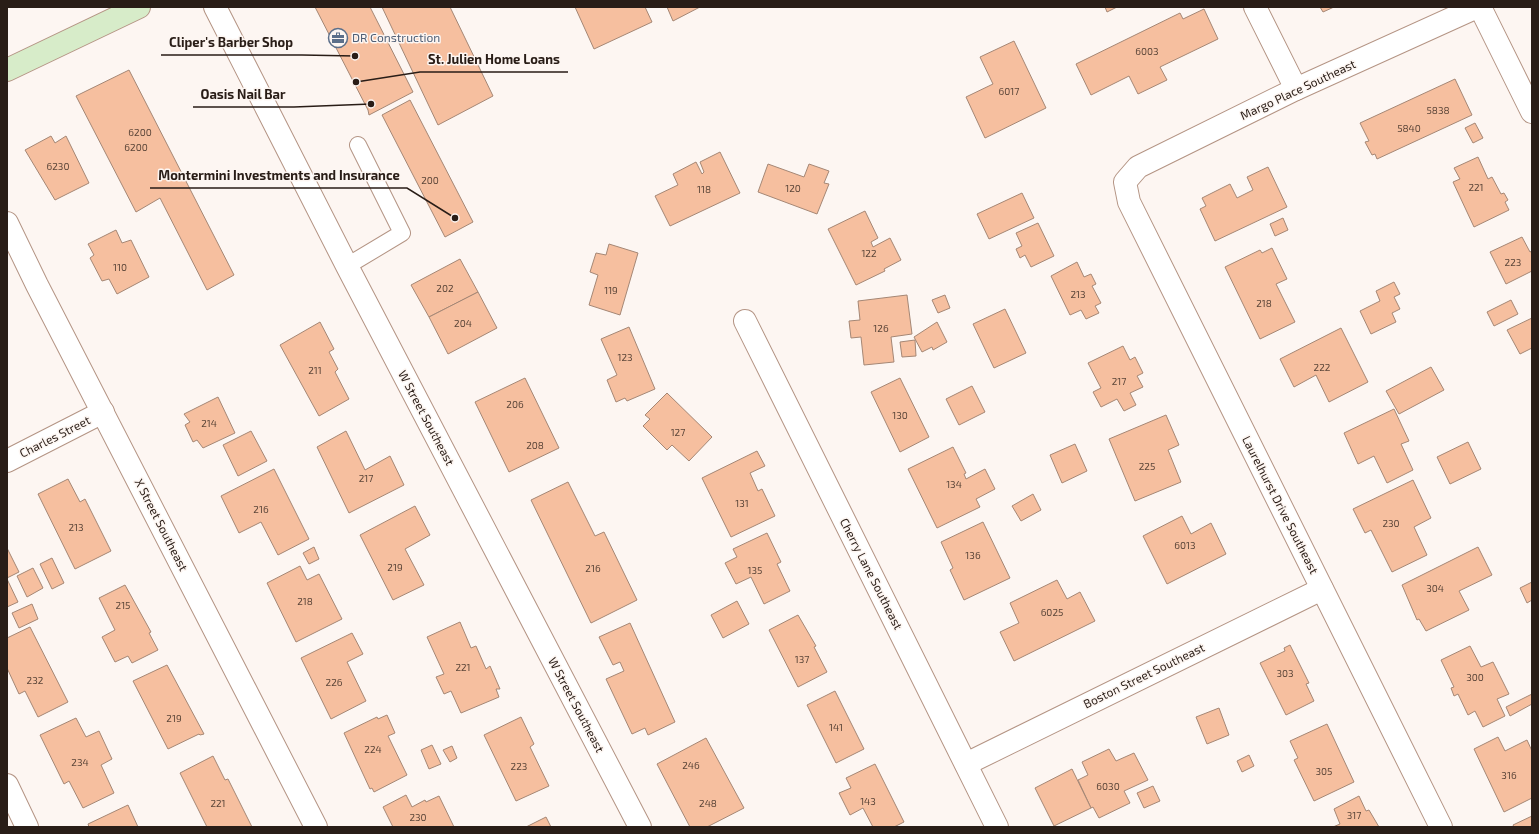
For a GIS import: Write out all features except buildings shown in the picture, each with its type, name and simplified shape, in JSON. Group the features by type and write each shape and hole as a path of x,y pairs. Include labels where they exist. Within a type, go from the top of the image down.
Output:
{"main road":[{"path":"7,70 139,7"}],"street":[{"name":"W Street Southeast","path":"215,7 347,266 640,827"},
{"path":"1255,7 1296,89"},
{"path":"1478,7 1532,112"},
{"name":"Margo Place Southeast","path":"1125,182 1138,167 1296,89 1478,7"},
{"name":"Laurelhurst Drive Southeast","path":"1125,182 1129,202 1441,827"},
{"name":"X Street Southeast","path":"7,223 37,285 316,827"},
{"name":"Cherry Lane Southeast","path":"745,321 997,827"},
{"name":"Charles Street","path":"7,461 103,412"},
{"name":"Boston Street Southeast","path":"966,764 1322,589"},
{"path":"7,785 27,827"}],"lane":[{"path":"347,266 402,232 358,145"}],"place":[{"name":"DR Construction","path":"338,38"},
{"name":"Cliper's Barber Shop","path":"355,56"},
{"name":"St. Julien Home Loans","path":"356,82"},
{"name":"Oasis Nail Bar","path":"371,104"},
{"name":"Montermini Investments and Insurance","path":"455,218"}]}
